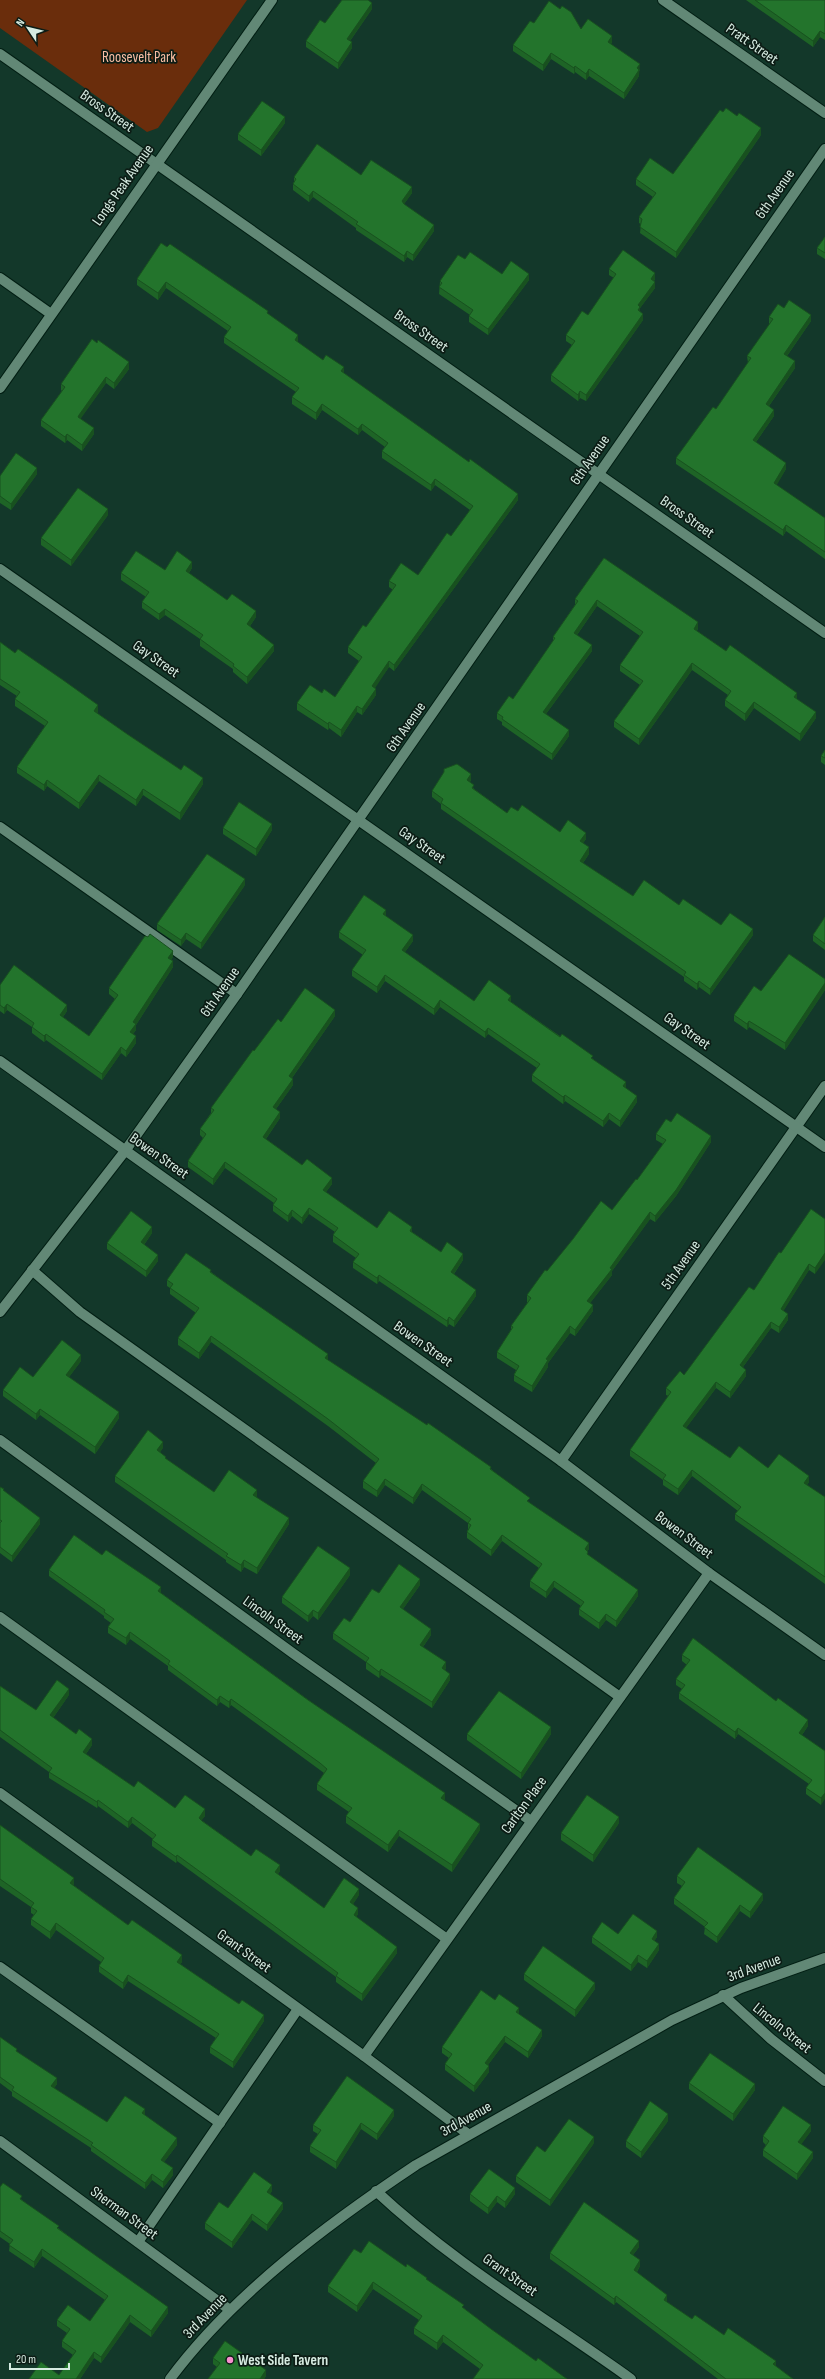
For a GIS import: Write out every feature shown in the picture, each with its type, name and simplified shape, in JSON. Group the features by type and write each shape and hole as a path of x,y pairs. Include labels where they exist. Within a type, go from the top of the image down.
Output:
{"street":[{"name":"Longs Peak Avenue","path":"0,388 272,0"},
{"name":"Pratt Street","path":"663,0 825,113"},
{"name":"Bross Street","path":"0,54 825,632"},
{"name":"6th Avenue","path":"0,1312 125,1151 237,994 360,820 599,473 825,150"},
{"path":"0,278 51,314"},
{"name":"Gay Street","path":"0,569 825,1147"},
{"path":"0,827 237,994"},
{"name":"Bowen Street","path":"0,1061 561,1461 709,1573 825,1655"},
{"name":"5th Avenue","path":"561,1461 825,1086"},
{"path":"32,1270 80,1312 620,1697"},
{"name":"Lincoln Street","path":"0,1440 294,1654 531,1821"},
{"name":"Carlton Place","path":"364,2056 709,1573"},
{"path":"0,1617 447,1939"},
{"name":"Grant Street","path":"0,1793 364,2056 468,2134"},
{"name":"3rd Avenue","path":"170,2379 197,2344 230,2310 312,2240 376,2191 468,2134 672,2020 723,1995 825,1958"},
{"path":"0,1967 220,2123"},
{"name":"Lincoln Street","path":"723,1995 770,2039 825,2081"},
{"path":"138,2242 298,2009"},
{"name":"Sherman Street","path":"0,2141 230,2310"},
{"name":"Grant Street","path":"376,2191 398,2211 458,2258 631,2379"}],"green space":[{"name":"Roosevelt Park","path":"0,0 247,0 158,128 147,132 0,28"}],"building":[{"path":"342,0 368,0 372,3 347,39 352,42 338,63 306,41 320,20 325,23"},
{"path":"755,0 825,0 825,34 820,31 813,41"},
{"path":"549,1 560,9 562,6 571,12 581,29 588,19 612,36 608,42 640,64 637,68 639,70 624,93 589,69 586,74 575,66 574,68 551,53 543,65 513,45 530,21 534,23"},
{"path":"262,101 285,117 261,150 238,134"},
{"path":"726,108 737,116 739,113 761,128 676,252 640,227 642,219 639,217 656,193 636,179 650,158 673,174 720,110 723,112"},
{"path":"317,144 361,175 371,160 412,187 402,201 434,225 413,255 407,251 404,256 356,224 358,222 313,191 309,196 293,184 296,179 294,177"},
{"path":"825,237 825,253 817,248"},
{"path":"161,243 167,247 170,244 268,311 267,313 298,335 295,340 323,360 326,355 344,367 341,371 469,462 470,459 518,494 394,665 389,661 372,686 376,689 362,709 357,706 341,730 329,722 328,724 297,703 310,685 322,693 324,689 335,697 362,657 348,647 363,625 366,627 396,585 389,581 401,563 418,575 447,533 451,536 473,506 435,479 431,485 382,451 388,443 362,424 358,429 322,404 316,413 292,397 299,388 224,337 231,327 166,282 158,293 137,279"},
{"path":"623,250 655,273 651,279 655,282 638,305 640,307 638,310 643,314 586,395 580,391 578,395 551,375 575,341 566,335 582,311 588,315 616,274 609,269"},
{"path":"470,252 502,274 511,261 529,274 488,329 469,316 473,310 439,287 442,283 440,281 458,255 465,259"},
{"path":"789,300 811,315 784,354 795,361 766,404 774,410 753,440 786,463 774,483 825,518 825,552 786,525 783,530 676,458 713,407 716,409 751,358 747,356 773,319 769,317 778,304 784,308"},
{"path":"92,339 97,343 98,340 129,362 114,383 106,377 79,415 78,417 94,428 82,445 67,434 65,437 41,420 65,387 61,384"},
{"path":"16,453 37,468 11,504 0,496 0,476"},
{"path":"78,488 108,509 71,560 41,538"},
{"path":"136,551 165,570 177,551 192,562 186,571 227,600 232,594 256,611 247,624 274,645 247,677 233,666 234,664 200,639 203,635 165,609 159,614 142,602 149,592 121,573"},
{"path":"604,558 698,622 694,629 726,651 730,645 797,693 794,697 816,712 800,734 754,702 745,714 725,700 731,691 692,663 639,739 614,721 643,681 620,665 643,632 597,600 574,633 592,645 543,712 569,730 552,754 502,719 503,717 497,713 509,696 513,699 555,638 553,637 578,601 575,599"},
{"path":"0,642 15,653 18,649 98,705 94,711 127,734 181,770 184,765 203,778 180,813 143,789 136,800 99,775 79,803 47,780 44,785 17,767 48,722 15,699 20,692 0,679"},
{"path":"825,750 825,758 821,756"},
{"path":"457,764 471,774 467,780 474,785 472,788 507,813 511,807 518,811 522,805 560,832 568,820 586,833 580,841 589,847 580,861 633,896 644,880 679,905 683,899 721,925 730,913 753,929 710,989 699,981 697,984 684,975 686,972 441,803 443,799 432,791 444,772 444,769"},
{"path":"239,802 272,824 256,849 223,828"},
{"path":"207,854 245,879 201,943 186,933 181,940 157,924"},
{"path":"364,895 386,910 383,914 413,935 402,950 474,1001 489,980 511,996 508,1000 560,1037 562,1034 593,1056 591,1058 626,1082 623,1086 637,1096 620,1121 609,1113 603,1121 565,1095 563,1097 532,1075 540,1064 488,1028 485,1032 440,1000 434,1009 385,975 377,987 352,970 366,950 339,932"},
{"path":"825,917 825,944 813,935"},
{"path":"150,934 173,951 168,958 173,961 133,1022 136,1024 130,1032 136,1036 126,1051 121,1047 102,1074 46,1034 44,1036 32,1027 34,1023 7,1004 4,1008 0,1005 0,985 14,965 67,1005 60,1015 89,1036 118,995 109,988 145,936 148,937"},
{"path":"789,954 825,979 825,983 785,1043 749,1021 747,1024 734,1015 754,986 761,991"},
{"path":"305,988 335,1010 289,1076 293,1079 273,1107 280,1112 263,1137 302,1165 307,1159 332,1178 323,1190 377,1228 389,1211 412,1227 410,1231 441,1252 447,1242 463,1254 451,1272 476,1290 454,1321 449,1317 447,1321 379,1275 377,1278 353,1262 359,1254 333,1235 338,1228 309,1208 302,1218 292,1210 288,1216 273,1205 277,1199 225,1162 213,1179 188,1161 206,1134 200,1129 214,1110 211,1108 253,1050 254,1051 278,1019 281,1022"},
{"path":"677,1113 711,1136 676,1190 655,1216 650,1212 610,1268 612,1269 587,1301 593,1305 575,1330 570,1326 546,1359 548,1360 532,1386 514,1375 519,1366 497,1352 513,1327 511,1326 531,1298 527,1295 545,1270 547,1271 573,1239 601,1201 612,1210 636,1179 637,1180 666,1140 656,1134 666,1119 671,1122"},
{"path":"811,1209 825,1219 825,1253 815,1268 809,1264 781,1309 788,1314 779,1327 771,1322 740,1365 746,1370 730,1392 716,1382 683,1426 730,1458 739,1446 768,1468 779,1454 809,1476 804,1483 825,1497 825,1577 735,1514 741,1507 692,1470 678,1489 663,1479 666,1475 630,1450 671,1392 666,1388 680,1371 684,1375 749,1287 754,1290 779,1252 781,1253"},
{"path":"131,1211 152,1227 141,1242 158,1255 146,1271 107,1243"},
{"path":"186,1253 211,1270 210,1272 328,1354 325,1358 427,1425 428,1423 491,1467 490,1469 530,1498 527,1501 589,1543 585,1549 588,1552 587,1554 638,1590 616,1621 606,1614 599,1623 579,1609 584,1602 554,1581 546,1592 530,1581 542,1564 502,1535 491,1550 467,1532 471,1525 468,1523 471,1519 422,1484 413,1498 385,1479 377,1491 363,1481 379,1459 328,1419 211,1336 199,1353 178,1338 199,1308 170,1288 173,1284 167,1280"},
{"path":"62,1340 81,1355 66,1375 119,1412 95,1447 40,1409 36,1414 3,1390 20,1367 33,1377"},
{"path":"148,1430 163,1442 157,1450 166,1457 165,1458 214,1492 229,1470 257,1490 253,1495 289,1518 257,1568 244,1560 241,1565 226,1556 228,1554 115,1476"},
{"path":"0,1487 40,1518 12,1556 0,1547 0,1523 2,1521 0,1520"},
{"path":"74,1535 102,1555 106,1550 161,1587 158,1591 308,1700 445,1793 441,1798 480,1824 452,1865 399,1830 388,1845 346,1816 352,1808 317,1784 327,1769 320,1763 231,1699 229,1702 220,1696 217,1700 168,1664 170,1661 130,1632 126,1638 108,1627 114,1619 104,1612 105,1610 49,1570"},
{"path":"318,1546 350,1568 318,1613 313,1610 308,1616 282,1597"},
{"path":"399,1564 420,1579 400,1607 431,1629 420,1645 446,1662 442,1668 450,1674 432,1702 381,1669 379,1672 366,1662 369,1658 333,1633 344,1618 350,1622 372,1589 379,1593"},
{"path":"693,1638 776,1701 778,1698 808,1720 799,1733 825,1751 825,1793 821,1798 806,1788 812,1780 738,1728 735,1732 679,1693 685,1685 676,1679 690,1660 682,1655"},
{"path":"57,1680 69,1689 50,1715 76,1734 79,1729 92,1739 83,1752 134,1787 138,1781 175,1808 185,1795 205,1809 199,1818 202,1821 251,1856 256,1849 280,1865 275,1872 324,1908 344,1878 359,1889 350,1902 358,1908 354,1915 397,1947 362,1994 336,1976 338,1973 265,1919 177,1855 176,1857 152,1840 156,1835 132,1817 128,1822 98,1800 97,1802 49,1772 52,1768 0,1730 0,1686 36,1710"},
{"path":"499,1691 551,1727 521,1773 467,1734"},
{"path":"587,1795 619,1817 593,1855 561,1833"},
{"path":"0,1825 74,1878 70,1883 128,1925 132,1920 182,1955 177,1962 239,2004 242,2000 264,2015 233,2062 210,2047 219,2034 128,1975 123,1983 99,1966 104,1958 56,1923 50,1932 31,1919 37,1911 31,1907 34,1903 0,1879"},
{"path":"698,1847 763,1894 750,1912 740,1905 717,1937 704,1927 708,1923 674,1898 685,1882 677,1876"},
{"path":"633,1914 657,1931 652,1939 659,1944 647,1961 638,1955 631,1965 592,1937 602,1922 618,1934"},
{"path":"543,1946 595,1983 575,2010 524,1974"},
{"path":"481,1990 495,2000 499,1994 519,2008 516,2012 542,2030 528,2052 505,2036 485,2063 489,2066 474,2086 445,2064 452,2054 442,2047"},
{"path":"0,2037 17,2049 16,2051 57,2078 51,2086 107,2122 125,2096 145,2109 142,2113 177,2138 161,2160 173,2168 163,2182 152,2174 145,2183 91,2145 93,2143 12,2090 14,2087 0,2077"},
{"path":"710,2053 755,2084 733,2114 689,2083"},
{"path":"347,2076 394,2110 377,2134 361,2123 336,2162 310,2146 321,2130 313,2125"},
{"path":"650,2101 668,2114 641,2152 626,2141"},
{"path":"783,2106 811,2125 798,2142 813,2152 797,2174 763,2150 769,2141 763,2136"},
{"path":"569,2119 594,2137 550,2200 516,2176 537,2146 545,2152"},
{"path":"489,2169 515,2188 505,2202 497,2196 488,2208 470,2194"},
{"path":"254,2172 272,2185 267,2192 283,2203 267,2225 252,2214 232,2242 205,2223 219,2202 228,2208"},
{"path":"3,2183 22,2196 20,2199 59,2226 57,2228 168,2307 151,2331 130,2315 101,2357 94,2352 76,2379 29,2379 41,2362 59,2375 76,2351 62,2341 70,2329 57,2320 68,2305 90,2321 108,2296 42,2249 34,2262 9,2245 13,2240 0,2231 0,2187"},
{"path":"584,2202 639,2241 630,2253 640,2260 634,2270 667,2295 664,2300 692,2319 695,2315 724,2335 728,2328 776,2361 773,2364 793,2379 726,2379 616,2296 614,2299 550,2253"},
{"path":"369,2241 406,2267 407,2264 427,2278 426,2279 464,2305 462,2307 536,2361 538,2358 567,2379 473,2379 483,2365 443,2335 437,2343 414,2328 422,2316 373,2282 357,2306 328,2286 354,2249 361,2253"},
{"name":"West Side Tavern","path":"225,2341 266,2370 260,2379 208,2379 220,2363 213,2358"}],"place":[{"name":"West Side Tavern","path":"230,2360"}]}
